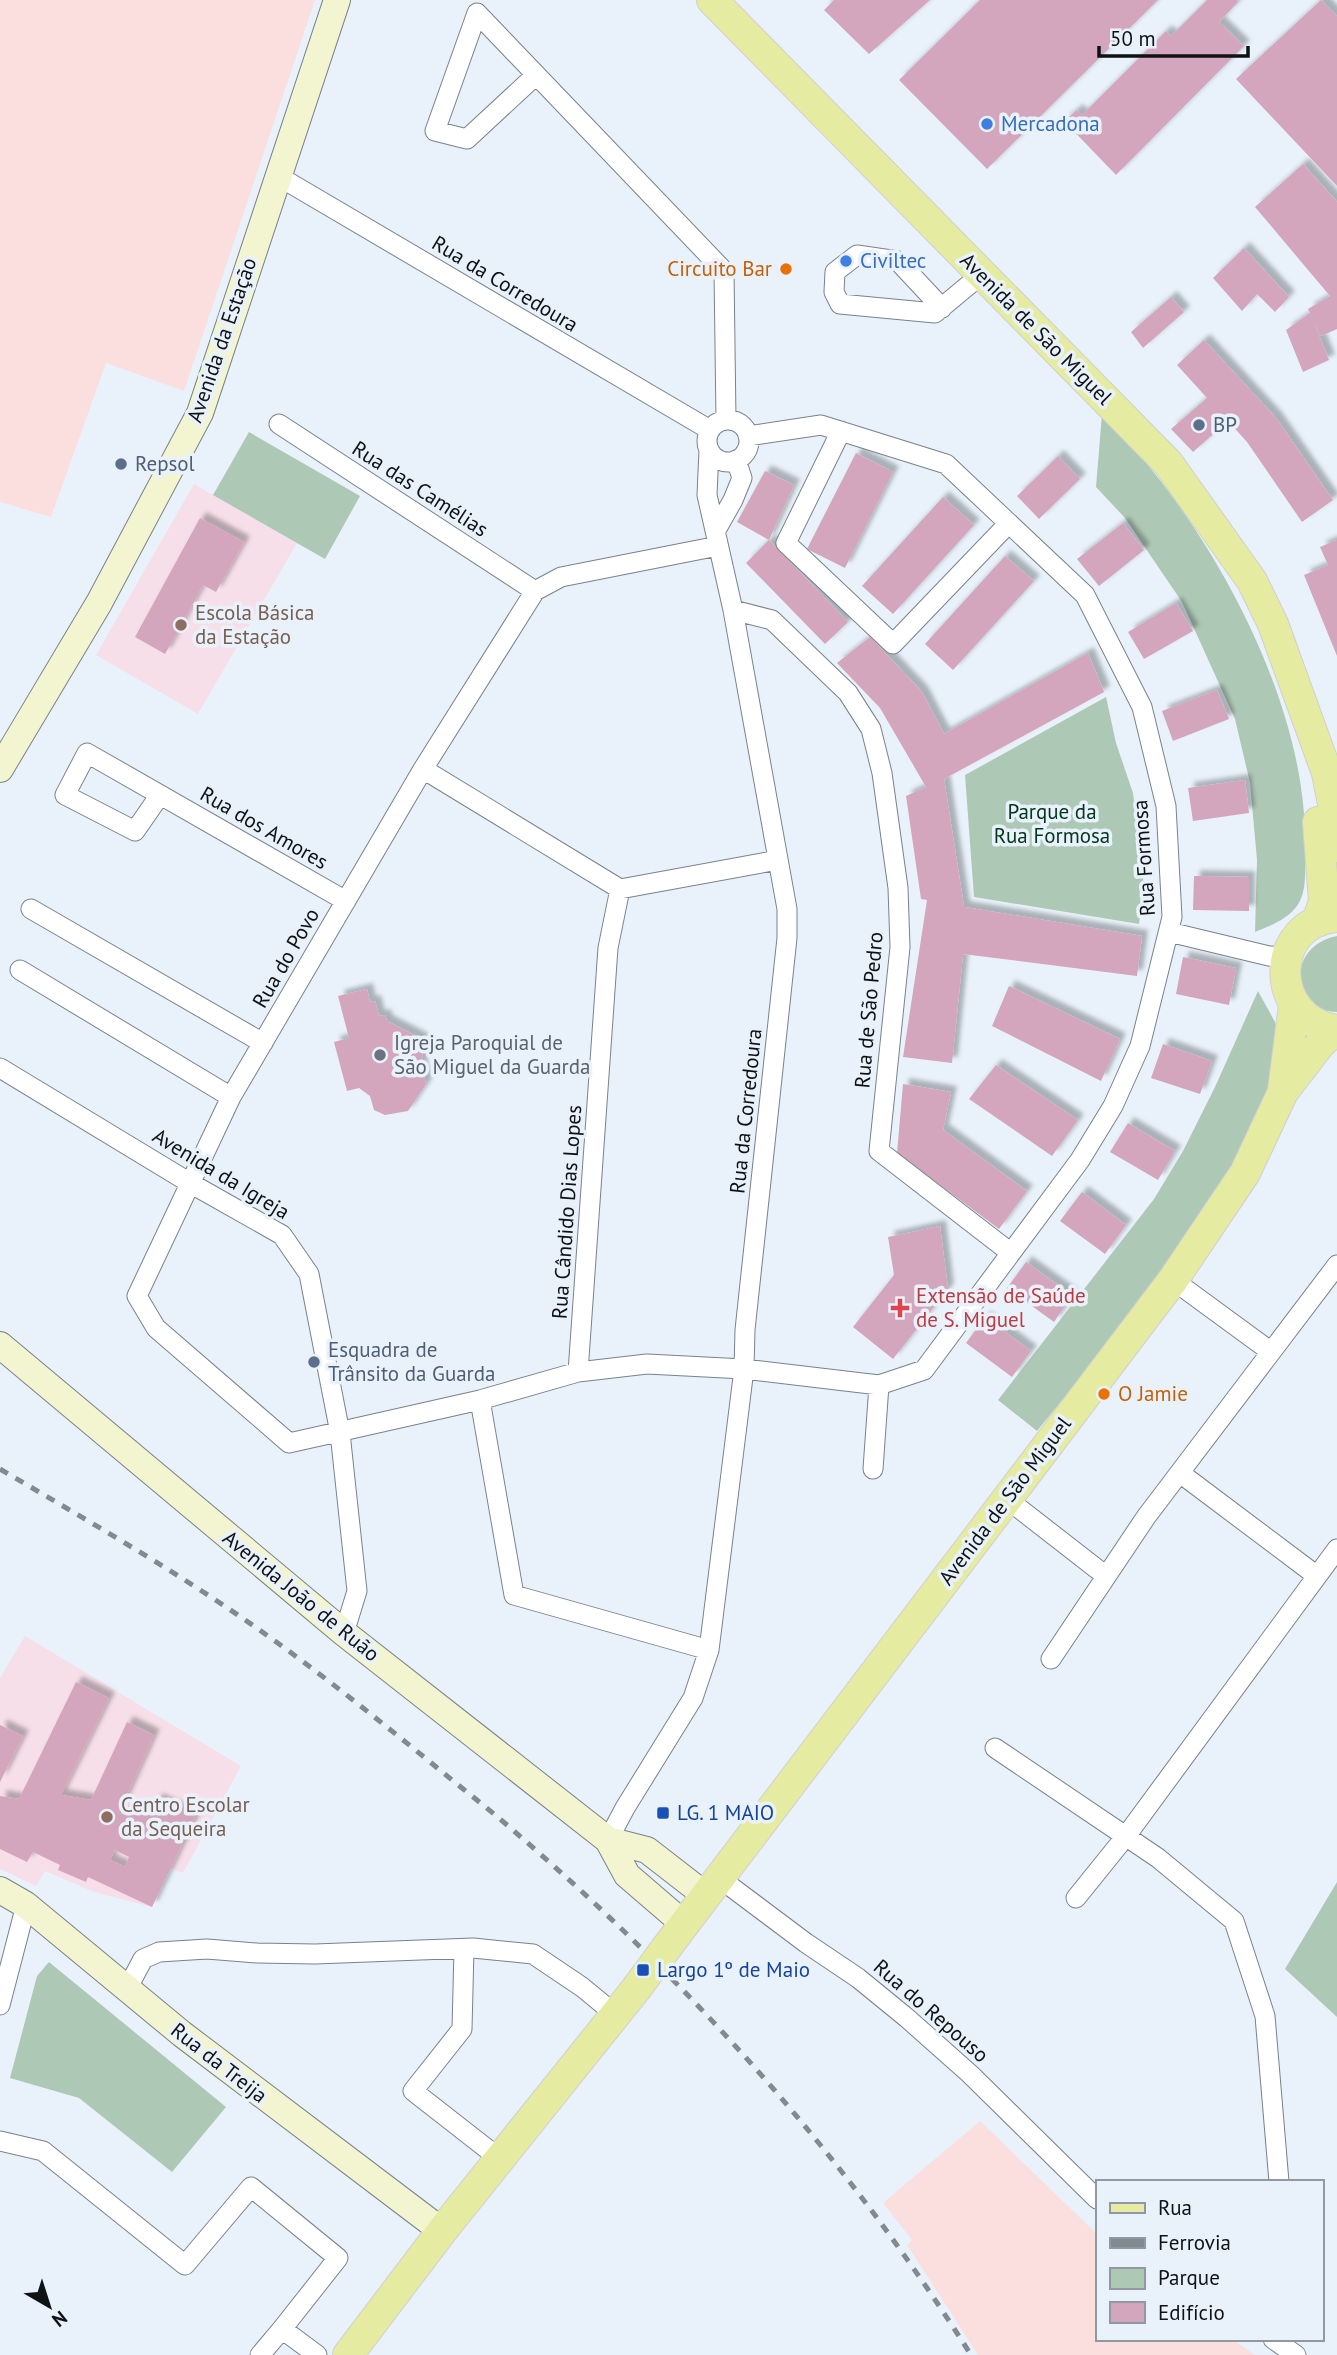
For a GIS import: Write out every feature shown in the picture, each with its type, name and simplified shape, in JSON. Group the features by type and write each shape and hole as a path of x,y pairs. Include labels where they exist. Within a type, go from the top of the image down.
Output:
{"main road":[{"name":"Avenida da Estação","path":"0,769 99,603 200,412 337,0"},
{"name":"Avenida de São Miguel","path":"712,0 1168,463 1252,581 1273,624 1327,773 1337,847"},
{"name":"Avenida de São Miguel","path":"1301,701 1314,784 1327,919"},
{"path":"1327,919 1304,930 1293,942 1286,957 1284,974 1286,990 1294,1005 1312,1021 1336,1030"},
{"name":"Avenida de São Miguel","path":"1283,1091 1294,1005"},
{"name":"Avenida de São Miguel","path":"348,2355 442,2231 636,1989 1173,1280 1245,1173 1283,1091 1320,1044 1336,1030"},
{"name":"Avenida João de Ruão","path":"0,1345 344,1633 608,1840"},
{"path":"608,1840 647,1850 712,1886"},
{"path":"608,1840 627,1875 675,1935"},
{"name":"Rua da Treija","path":"0,1890 26,1905 254,2090 442,2231"}],"street":[{"path":"536,75 467,139 435,131 477,13 724,271 715,433"},
{"name":"Rua da Corredoura","path":"278,176 715,433 742,426 748,436"},
{"path":"942,307 898,261 857,255 835,272 834,292 840,304 935,313 982,274"},
{"name":"Rua das Camélias","path":"279,424 535,591"},
{"name":"Rua Formosa","path":"340,1433 480,1400 578,1373 647,1364 744,1369 879,1385 924,1370 1080,1160 1113,1106 1140,1046 1172,917 1166,806 1142,707 1085,595 946,464 821,425 748,436"},
{"path":"841,431 786,543 893,644 1009,523"},
{"name":"Rua da Corredoura","path":"715,433 717,459 730,462 736,460"},
{"name":"Rua da Corredoura","path":"608,1840 693,1698 709,1650 744,1369 745,1330 787,938 787,909 733,610 707,495 715,433"},
{"path":"535,591 561,577 717,538 742,478 736,460 746,450 748,436"},
{"name":"Rua do Povo","path":"340,1433 289,1443 156,1328 137,1296 231,1097 423,769 535,591"},
{"name":"Rua de São Pedro","path":"733,610 772,620 848,692 871,729 882,774 898,888 900,947 879,1151 1011,1253"},
{"name":"Rua dos Amores","path":"160,794 135,831 65,795 87,753 160,794 346,901"},
{"path":"423,769 620,888 778,860"},
{"name":"Rua Cândido Dias Lopes","path":"578,1373 608,948 620,888"},
{"path":"31,909 263,1043"},
{"path":"1169,932 1269,956 1286,957"},
{"path":"20,970 231,1097"},
{"name":"Avenida da Igreja","path":"0,1068 190,1183 282,1235 309,1274 340,1433 357,1591 344,1633"},
{"path":"1051,1659 1106,1576 1180,1473 1337,1265"},
{"path":"1173,1280 1270,1351"},
{"path":"873,1469 879,1385"},
{"path":"480,1400 514,1595 709,1650"},
{"path":"1180,1473 1317,1576"},
{"path":"1007,1499 1106,1576"},
{"path":"1076,1898 1126,1836 1337,1549"},
{"path":"995,1748 1158,1858 1234,1921 1265,2015 1279,2180"},
{"name":"Rua do Repouso","path":"712,1886 858,1978 970,2074 1096,2198"},
{"path":"0,2005 26,1905"},
{"path":"127,1989 143,1959 159,1952 208,1948 257,1953 315,1954 464,1949 533,1954 582,1987 616,2015"},
{"path":"464,1949 462,2029 413,2091 500,2160"},
{"path":"0,2141 43,2151 185,2265 251,2188 338,2258 260,2355"},
{"path":"282,2329 317,2355"},
{"path":"1276,2341 1296,2355"}],"shaded area":[{"path":"0,0 315,0 184,391 106,363 51,517 0,502"},
{"name":"Escola Básica da Estação","path":"194,484 297,543 198,714 96,655"},
{"name":"Centro Escolar da Sequeira","path":"25,1636 241,1766 183,1873 171,1868 152,1907 94,1892 45,1871 36,1886 0,1869 0,1678"},
{"path":"980,2121 1096,2233 1096,2341 1235,2341 1255,2355 978,2355 907,2245 912,2240 883,2203"}],"green space":[{"path":"1102,414 1152,470 1209,551 1235,597 1278,694 1302,794 1304,888 1295,908 1273,924 1255,932 1257,860 1250,783 1235,719 1182,602 1125,518 1096,487"},
{"path":"249,432 360,496 325,559 213,495"},
{"name":"Parque da Rua Formosa","path":"1106,697 1116,743 1133,793 1144,886 1139,924 974,897 965,775"},
{"path":"1337,936 1337,1012 1322,1009 1310,1002 1303,991 1300,978 1302,964 1309,952 1320,942"},
{"path":"1258,991 1278,1033 1277,1076 1237,1173 1112,1339 1037,1431 998,1400 1154,1199 1183,1151 1215,1087"},
{"path":"1337,1882 1337,2017 1285,1969"},
{"path":"49,1962 226,2107 172,2172 79,2098 10,2078 37,1976"}],"building":[{"path":"834,0 930,0 869,54 824,10"},
{"name":"Mercadona","path":"980,0 1158,0 987,169 899,80"},
{"path":"1207,0 1237,0 1219,22 1244,46 1116,175 1064,121 1077,110 1082,115 1166,31 1171,36"},
{"path":"1321,0 1337,16 1337,186 1236,79"},
{"path":"1303,164 1337,202 1337,329 1321,336 1314,323 1329,360 1303,372 1286,330 1310,313 1308,309 1330,296 1255,207"},
{"path":"1244,248 1289,297 1275,312 1257,294 1242,311 1213,278"},
{"path":"1171,297 1184,312 1143,348 1131,332"},
{"path":"1204,340 1276,418 1333,500 1302,522 1247,442 1228,421 1193,452 1171,429 1207,398 1177,365"},
{"path":"856,453 893,472 845,568 807,549"},
{"path":"1058,456 1080,479 1039,519 1017,496"},
{"path":"765,471 794,485 769,540 737,522"},
{"path":"943,497 974,525 893,614 862,586"},
{"path":"200,518 244,542 216,592 203,585 165,654 135,637"},
{"path":"1123,523 1144,550 1099,586 1077,559"},
{"path":"769,540 848,622 825,644 746,563"},
{"path":"1337,540 1337,656 1304,575 1328,565 1320,547"},
{"path":"1005,556 1034,581 953,670 925,644"},
{"path":"1176,603 1193,631 1144,659 1128,632"},
{"path":"870,637 922,692 944,734 1088,653 1104,692 944,779 964,907 1142,936 1137,976 963,954 952,1063 903,1057 927,900 921,899 906,796 926,787 880,708 837,663"},
{"path":"1217,690 1229,719 1173,741 1162,711"},
{"path":"1245,780 1249,813 1193,821 1188,788"},
{"path":"1194,876 1249,877 1249,911 1193,910"},
{"path":"1183,957 1236,968 1229,1005 1176,994"},
{"path":"1009,986 1120,1039 1101,1081 992,1026"},
{"name":"Igreja Paroquial de São Miguel da Guarda","path":"367,989 370,1002 375,1001 379,1016 385,1015 387,1021 422,1039 424,1047 421,1064 426,1084 408,1111 385,1115 374,1110 370,1096 359,1088 347,1091 334,1042 349,1038 338,996"},
{"path":"1163,1044 1212,1061 1200,1094 1151,1078"},
{"path":"996,1065 1078,1120 1052,1156 969,1099"},
{"path":"903,1084 951,1092 943,1130 1027,1191 999,1229 897,1153"},
{"path":"1128,1123 1175,1151 1158,1180 1110,1152"},
{"path":"1082,1192 1126,1225 1105,1254 1060,1221"},
{"name":"Extensão de Saúde de S. Miguel","path":"940,1226 948,1289 893,1359 853,1327 894,1275 888,1237"},
{"path":"1026,1262 1072,1295 1054,1322 1007,1288"},
{"path":"985,1317 1031,1351 1012,1377 966,1343"},
{"path":"76,1682 109,1698 61,1795 91,1800 127,1722 154,1735 118,1814 151,1812 157,1799 195,1817 152,1907 88,1877 86,1882 58,1870 60,1865 33,1852 27,1862 0,1849 0,1796 19,1799","holes":["115,1850 129,1857 125,1867 110,1860"]},
{"path":"0,1725 23,1736 0,1782"}],"railway":[{"path":"0,1469 163,1567 273,1640 355,1701 490,1811 586,1895 708,2016 766,2080 874,2213 971,2355"}],"place":[{"name":"Mercadona","path":"987,124"},
{"name":"Civiltec","path":"846,261"},
{"name":"Circuito Bar","path":"786,269"},
{"name":"BP","path":"1199,425"},
{"name":"Repsol","path":"121,464"},
{"name":"Escola Básica da Estação","path":"181,625"},
{"name":"Igreja Paroquial de São Miguel da Guarda","path":"380,1055"},
{"name":"Extensão de Saúde de S. Miguel","path":"900,1308"},
{"name":"Esquadra de Trânsito da Guarda","path":"314,1362"},
{"name":"O Jamie","path":"1104,1394"},
{"name":"LG. 1 MAIO","path":"663,1813"},
{"name":"Centro Escolar da Sequeira","path":"107,1817"},
{"name":"Largo 1º de Maio","path":"643,1970"}]}
